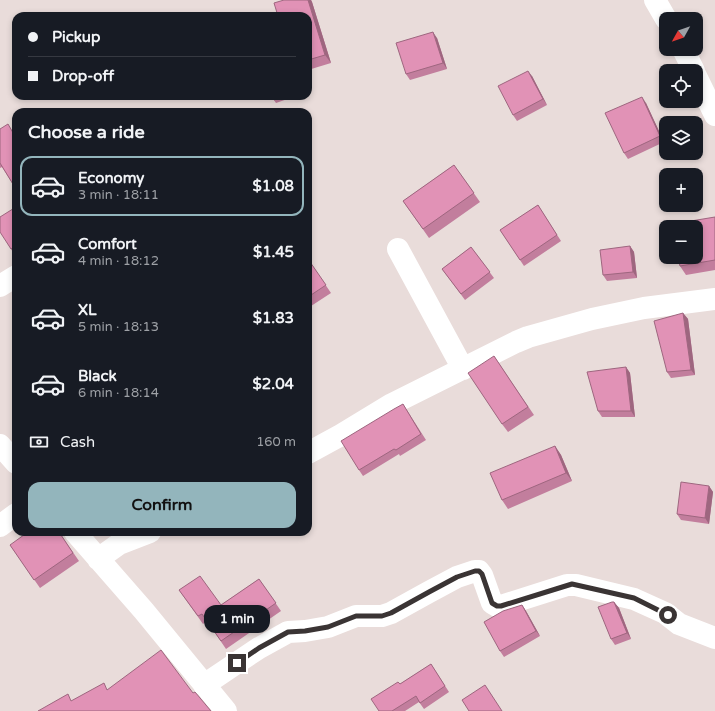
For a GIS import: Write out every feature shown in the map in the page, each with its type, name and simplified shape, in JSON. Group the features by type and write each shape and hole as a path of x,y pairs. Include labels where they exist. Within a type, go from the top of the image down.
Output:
{"street":[{"path":"655,0 662,12"},
{"path":"703,91 715,116"},
{"path":"398,249 463,369"},
{"path":"0,286 12,278"},
{"path":"312,451 392,404 528,337 592,319 644,308 715,299"},
{"path":"0,445 12,458"},
{"path":"0,526 12,517"},
{"path":"78,536 144,611 226,711"},
{"path":"98,559 119,544 140,536"},
{"path":"204,685 259,648 288,632 328,627 356,616 382,616 391,613 457,577 475,571 479,571 482,574 492,603 497,606 568,585 576,585 634,598 665,613 680,624 715,638"}],"building":[{"path":"284,0 308,0 312,12 277,12 274,3"},
{"path":"312,13 325,55 312,59"},
{"path":"433,32 443,63 406,74 396,43"},
{"path":"528,71 543,99 513,115 498,86"},
{"path":"642,97 659,136 624,153 605,113"},
{"path":"8,124 12,131 12,182 0,163 0,129"},
{"path":"454,165 474,193 423,229 403,201"},
{"path":"538,205 557,235 520,260 500,230"},
{"path":"12,210 11,249 0,232 0,217"},
{"path":"715,217 715,260 703,262 703,220 697,220"},
{"path":"630,246 633,272 603,275 600,250"},
{"path":"471,247 490,272 461,294 442,269"},
{"path":"680,264 692,264 680,266"},
{"path":"312,265 326,285 312,294"},
{"path":"683,313 691,370 667,372 654,321"},
{"path":"494,356 528,407 502,424 468,373"},
{"path":"626,367 631,411 598,411 587,372"},
{"path":"403,404 421,434 396,450 394,449 359,470 341,441"},
{"path":"555,446 566,473 502,500 490,473"},
{"path":"681,482 709,486 705,518 677,514"},
{"path":"22,536 62,536 73,553 34,580 10,545"},
{"path":"200,576 221,605 259,579 276,603 221,641 202,614 198,616 179,590"},
{"path":"614,602 627,633 611,639 598,607"},
{"path":"522,605 536,631 500,651 484,622 503,611"},
{"path":"161,650 193,693 195,692 211,711 38,711 68,694 71,701 104,683 107,690"},
{"path":"431,664 445,686 420,703 416,696 392,711 379,711 371,699 398,682 400,684"},
{"path":"485,685 502,711 469,711 462,700"}],"route":[{"path":"237,663 259,648 288,632 328,627 356,616 382,616 391,613 457,577 475,571 479,571 482,574 492,603 497,606 572,584 634,598 668,615"}]}
